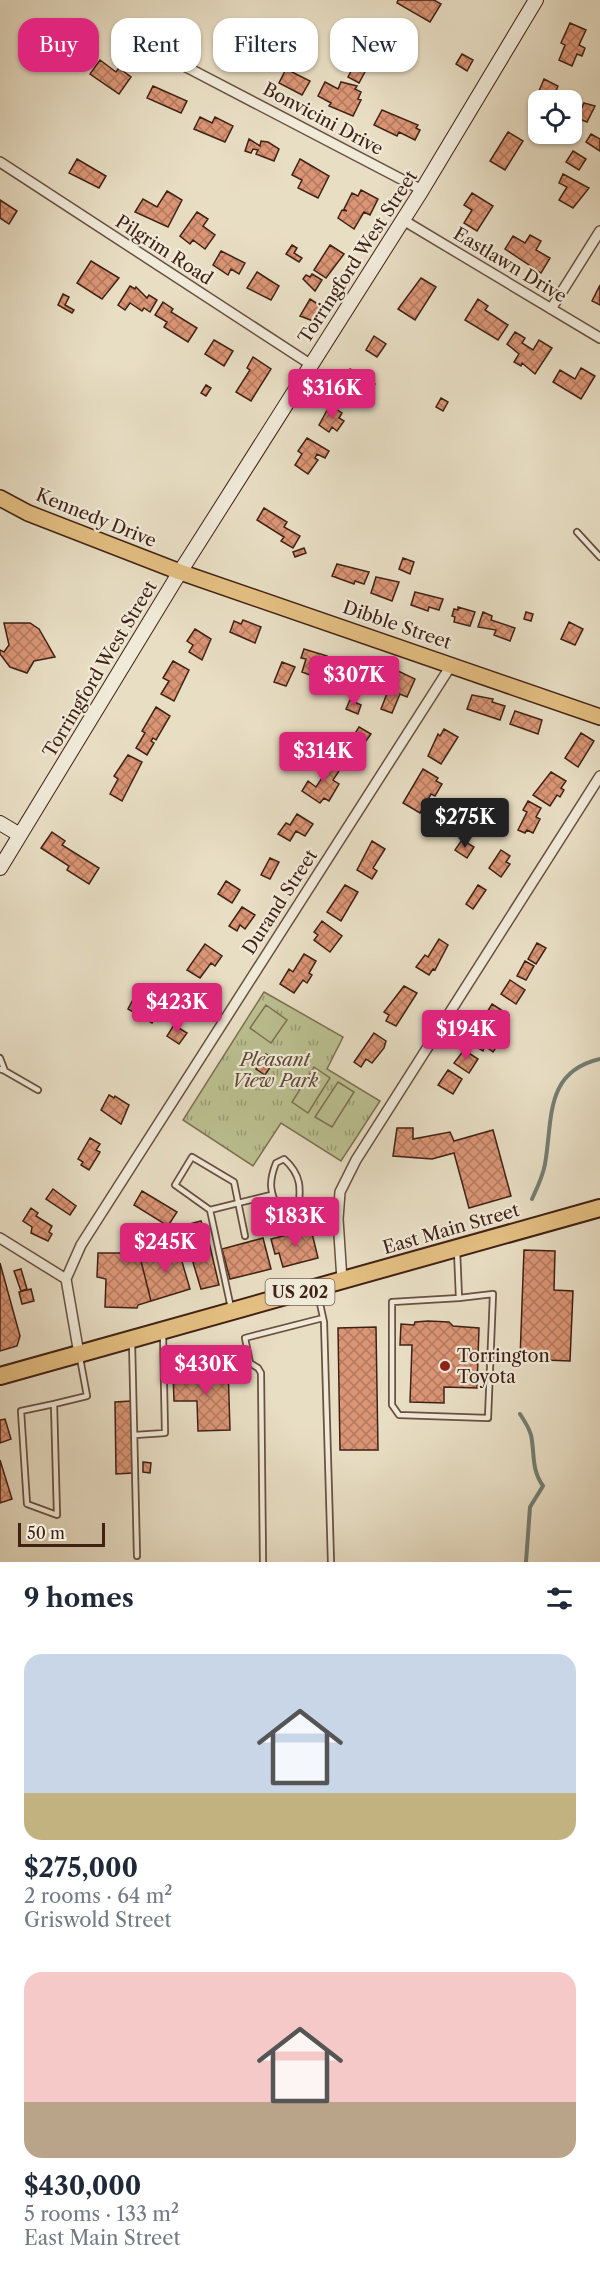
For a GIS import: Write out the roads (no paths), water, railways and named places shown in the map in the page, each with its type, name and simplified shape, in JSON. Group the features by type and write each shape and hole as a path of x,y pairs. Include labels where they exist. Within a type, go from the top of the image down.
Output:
{"highway":[{"name":"East Main Street","path":"0,1376 600,1208"}],"main road":[{"name":"Kennedy Drive","path":"0,498 28,513 180,572"},
{"name":"Dibble Street","path":"180,572 452,664 600,717"}],"street":[{"name":"Torringford West Street","path":"0,868 180,572 310,364 404,220 536,0"},
{"name":"Bonvicini Drive","path":"196,72 422,190"},
{"name":"Pilgrim Road","path":"0,162 310,364"},
{"name":"Eastlawn Drive","path":"404,220 600,338"},
{"path":"551,309 600,231"},
{"name":"Durand Street","path":"66,1279 81,1245 452,664"},
{"path":"342,1280 340,1192 356,1160 600,776"},
{"path":"0,823 20,835"},
{"path":"0,1238 66,1279 79,1354"}],"lane":[{"path":"577,532 600,557"},
{"path":"0,1058 2,1070 38,1090"},
{"path":"231,1311 210,1210 175,1185 192,1157 234,1182 245,1236"},
{"path":"298,1211 300,1181 293,1167 284,1159 276,1163 269,1180 271,1195 280,1212 339,1209"},
{"path":"210,1210 271,1195"},
{"path":"457,1248 459,1298"},
{"path":"317,1287 323,1318 330,1447 331,1562"},
{"path":"493,1294 488,1418 399,1415 392,1405 392,1302 459,1298 493,1294"},
{"path":"263,1562 261,1374 258,1368 250,1363 245,1338 323,1318"},
{"path":"135,1435 165,1433 163,1330"},
{"path":"132,1339 138,1556"},
{"path":"54,1404 57,1515 27,1504 21,1411 87,1396 79,1354"}],"waterway":[{"path":"532,1199 544,1168 551,1114 560,1086 582,1065 600,1059"},
{"path":"520,1414 531,1435 535,1467 543,1486 530,1507 526,1562"}],"place":[{"name":"Torrington Toyota","path":"445,1366"}],"park label":[{"name":"Pleasant View Park","path":"275,1070"}]}
